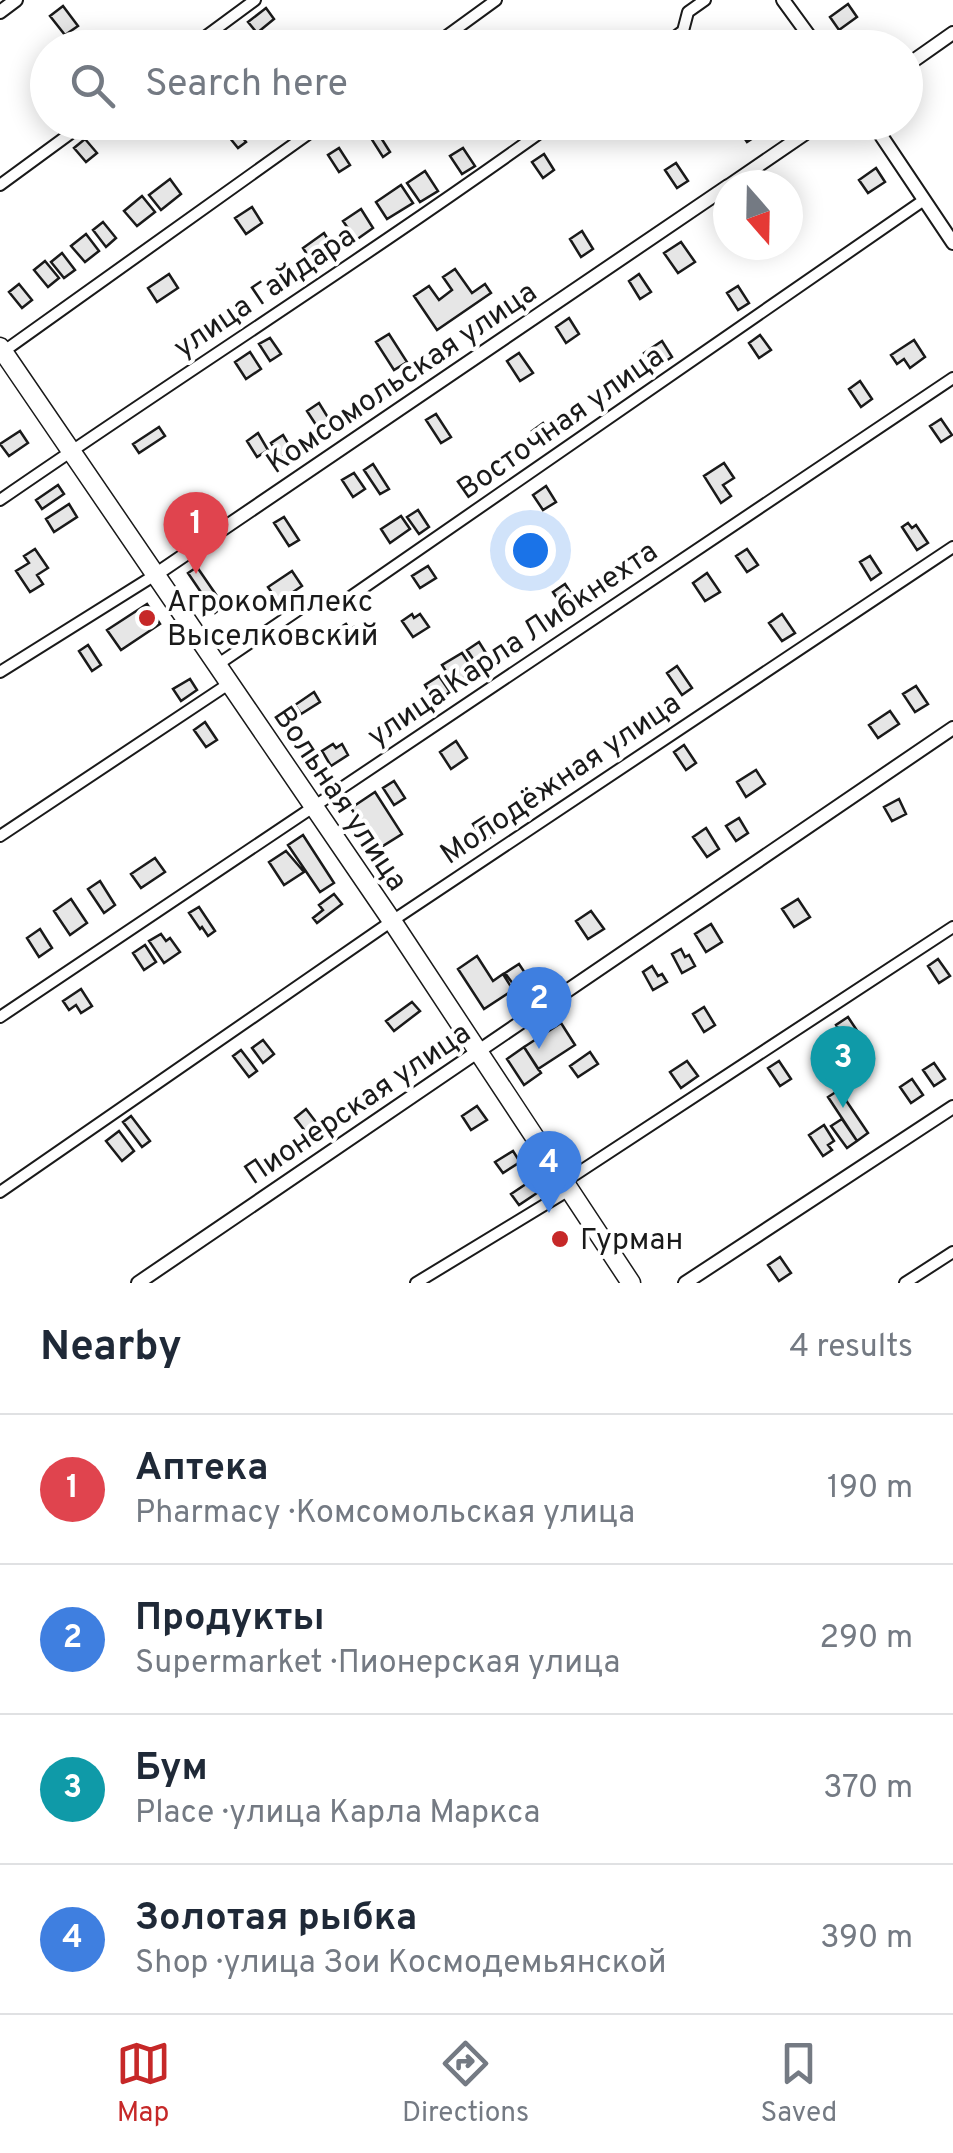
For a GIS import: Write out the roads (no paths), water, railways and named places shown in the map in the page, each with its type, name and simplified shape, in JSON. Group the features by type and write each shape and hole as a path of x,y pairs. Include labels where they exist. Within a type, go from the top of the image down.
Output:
{"main road":[{"name":"Вольная улица","path":"1,351 392,921 632,1283"}],"street":[{"path":"0,12 16,0"},
{"path":"214,30 255,0"},
{"path":"455,30 496,0"},
{"path":"683,30 688,12 705,0"},
{"path":"783,0 805,30"},
{"path":"923,54 953,33"},
{"path":"0,185 61,140"},
{"path":"1,351 299,140"},
{"name":"улица Гайдара","path":"0,500 530,140"},
{"name":"Комсомольская улица","path":"752,170 796,140"},
{"path":"884,140 953,242"},
{"name":"Комсомольская улица","path":"0,672 155,575 713,197"},
{"name":"Восточная улица","path":"217,664 308,604 343,602 924,200"},
{"name":"улица Карла Либкнехта","path":"0,1018 953,378"},
{"name":"Молодёжная улица","path":"0,1192 392,921 953,547"},
{"path":"0,836 230,683"},
{"name":"Пионерская улица","path":"138,1283 953,728"},
{"path":"416,1283 953,928"},
{"path":"684,1283 953,1106"},
{"path":"905,1283 953,1252"}],"place":[{"name":"Аптека","path":"196,574"},
{"name":"Агрокомплекс Выселковский","path":"147,618"},
{"name":"Продукты","path":"539,1049"},
{"name":"Бум","path":"843,1108"},
{"name":"Золотая рыбка","path":"549,1213"},
{"name":"Гурман","path":"560,1239"}]}
